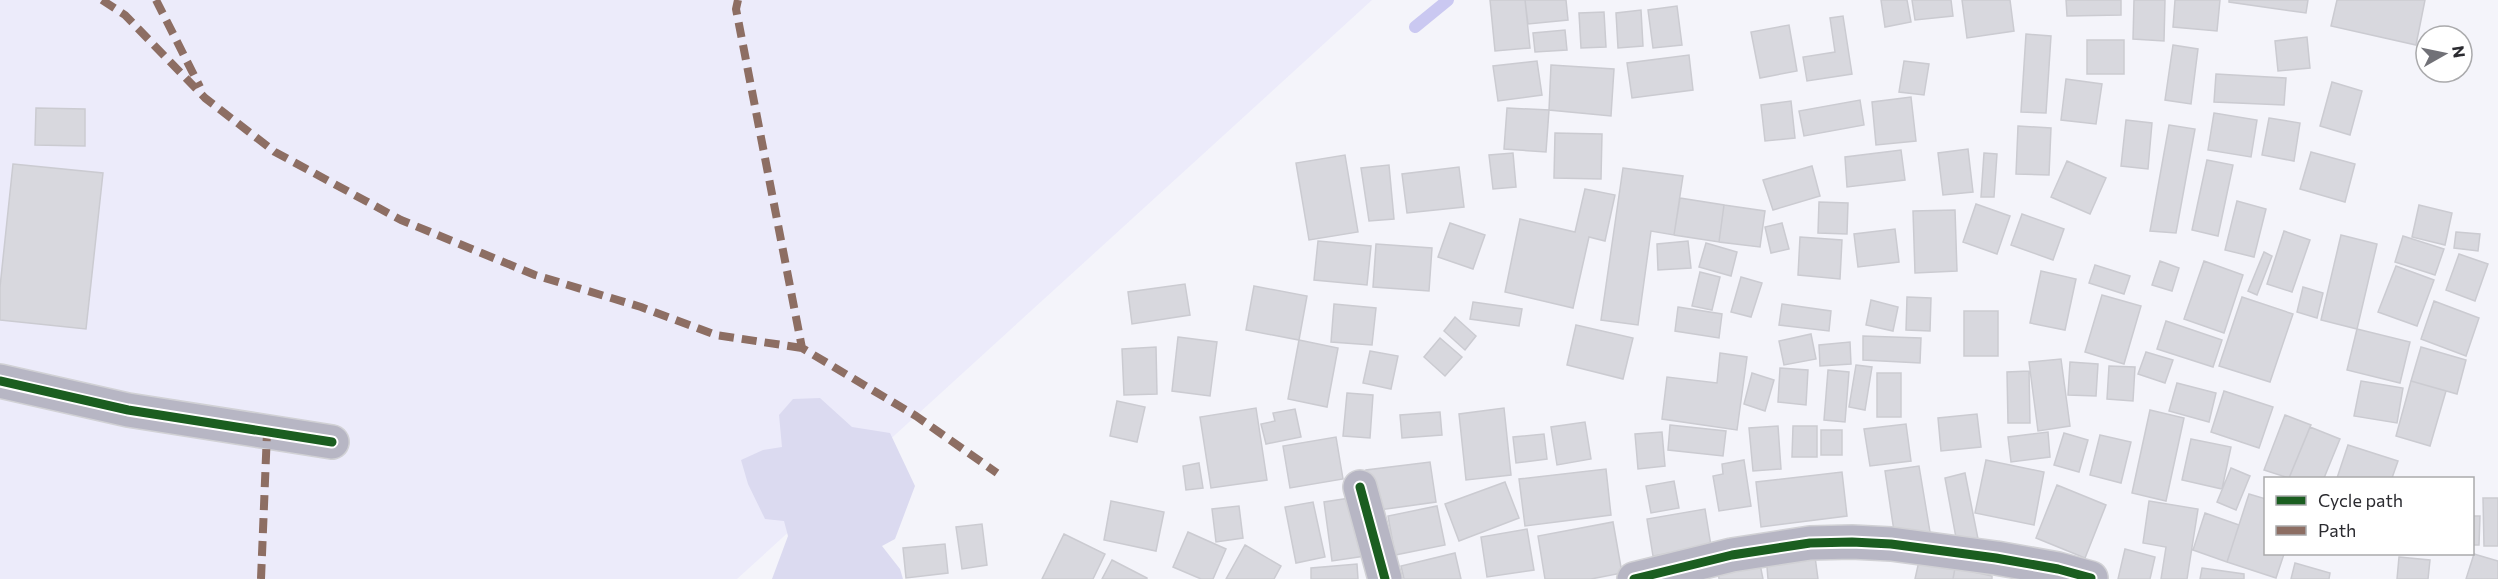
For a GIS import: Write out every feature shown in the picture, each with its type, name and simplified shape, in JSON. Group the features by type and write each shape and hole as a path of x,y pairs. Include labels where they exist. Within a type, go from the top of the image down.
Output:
{"street":[{"path":"0,381 128,410 332,442"},
{"path":"1360,487 1385,579"},
{"path":"1634,579 1732,555 1810,543 1851,542 1891,544 1996,558 2058,569 2091,578"}],"shaded area":[{"path":"0,0 1372,0 737,579 0,579"},
{"path":"820,398 852,427 890,433 915,486 895,539 882,546 900,569 903,579 772,579 788,536 784,521 765,519 748,484 741,460 763,450 782,447 779,415 793,399"}],"building":[{"path":"1490,0 1525,0 1530,48 1495,51"},
{"path":"1525,0 1566,0 1568,20 1528,24"},
{"path":"1881,0 1907,0 1911,22 1885,27"},
{"path":"1912,0 1951,0 1953,16 1915,20"},
{"path":"1962,0 2010,0 2014,31 1967,38"},
{"path":"2066,0 2121,0 2121,15 2067,16"},
{"path":"2134,0 2165,0 2164,41 2133,39"},
{"path":"2175,0 2220,0 2217,31 2173,27"},
{"path":"2229,0 2308,0 2306,13 2229,2"},
{"path":"2337,0 2425,0 2420,24 2414,24 2414,45 2331,26"},
{"path":"1677,6 1682,45 1653,48 1648,10"},
{"path":"1641,10 1643,46 1618,48 1616,13"},
{"path":"1604,12 1606,47 1581,48 1579,13"},
{"path":"1843,16 1852,74 1807,81 1803,57 1835,52 1830,18"},
{"path":"1789,25 1797,71 1760,78 1751,32"},
{"path":"1565,30 1567,50 1535,52 1533,33"},
{"path":"2026,34 2051,36 2046,113 2021,112"},
{"path":"2307,37 2310,68 2278,71 2275,41"},
{"path":"2087,40 2124,40 2124,74 2087,74"},
{"path":"2173,45 2198,49 2191,104 2165,100"},
{"path":"1689,55 1693,90 1632,98 1627,63"},
{"path":"1537,61 1542,95 1498,101 1493,66"},
{"path":"1904,61 1929,64 1924,95 1899,92"},
{"path":"1551,65 1614,69 1611,116 1549,110"},
{"path":"2216,74 2286,78 2284,105 2214,102"},
{"path":"2066,79 2102,84 2096,124 2061,120"},
{"path":"2332,82 2362,91 2350,135 2320,126"},
{"path":"1911,97 1916,141 1876,145 1872,102"},
{"path":"1860,100 1864,125 1804,136 1799,111"},
{"path":"1791,101 1795,138 1765,141 1761,105"},
{"path":"36,108 85,109 85,146 35,145"},
{"path":"1507,108 1549,110 1546,152 1504,149"},
{"path":"2214,113 2257,120 2251,157 2208,150"},
{"path":"2269,118 2300,123 2294,161 2262,155"},
{"path":"2126,120 2152,123 2148,169 2121,166"},
{"path":"2169,125 2195,129 2176,233 2150,231"},
{"path":"2018,126 2051,128 2049,175 2016,174"},
{"path":"1555,133 1602,134 1601,179 1554,178"},
{"path":"1968,149 1973,192 1943,195 1938,153"},
{"path":"1901,150 1905,180 1847,187 1845,157"},
{"path":"2311,152 2355,164 2345,202 2300,189"},
{"path":"1513,153 1516,187 1493,189 1489,155"},
{"path":"1984,153 1997,154 1994,197 1981,197"},
{"path":"1345,155 1358,232 1309,240 1296,163"},
{"path":"2207,160 2233,165 2218,236 2192,230"},
{"path":"2067,161 2106,178 2090,214 2051,197"},
{"path":"13,164 103,173 86,329 0,320 0,287"},
{"path":"1389,165 1394,219 1369,221 1361,168"},
{"path":"1812,166 1820,196 1773,210 1763,180"},
{"path":"1459,167 1464,207 1407,213 1402,174"},
{"path":"1623,168 1683,176 1674,235 1651,231 1638,325 1601,320"},
{"path":"1585,189 1615,195 1605,241 1589,237 1573,308 1505,292 1520,219 1575,232"},
{"path":"1680,198 1724,205 1719,242 1674,235"},
{"path":"2237,201 2266,209 2254,257 2225,250"},
{"path":"1819,202 1848,203 1847,234 1818,233"},
{"path":"1976,204 2010,216 1997,254 1963,242"},
{"path":"1724,205 1765,211 1760,247 1719,242"},
{"path":"2419,205 2452,213 2445,245 2412,237"},
{"path":"1955,210 1957,271 1915,273 1913,211"},
{"path":"2022,214 2064,229 2053,260 2011,245"},
{"path":"1450,223 1485,235 1473,269 1438,257"},
{"path":"1782,223 1789,249 1771,253 1765,227"},
{"path":"1895,229 1899,262 1858,267 1854,234"},
{"path":"2284,231 2310,240 2292,292 2267,284"},
{"path":"2456,232 2480,234 2478,251 2454,248"},
{"path":"2341,235 2377,244 2357,329 2321,320"},
{"path":"2403,236 2444,249 2435,275 2395,262"},
{"path":"1800,237 1842,240 1840,279 1798,275"},
{"path":"1318,241 1371,246 1367,285 1314,280"},
{"path":"1688,241 1691,268 1658,270 1657,244"},
{"path":"1706,243 1737,252 1731,276 1699,267"},
{"path":"1376,244 1432,248 1429,291 1373,287"},
{"path":"2264,252 2272,256 2257,295 2248,291"},
{"path":"2459,254 2488,264 2475,301 2446,290"},
{"path":"2160,261 2179,268 2172,291 2152,285"},
{"path":"2204,261 2243,275 2224,333 2184,319"},
{"path":"2095,265 2130,276 2124,294 2089,283"},
{"path":"2396,266 2434,280 2417,326 2378,312"},
{"path":"2041,271 2076,279 2065,330 2030,323"},
{"path":"1700,272 1720,277 1712,310 1692,306"},
{"path":"1741,277 1762,283 1751,317 1731,312"},
{"path":"1185,284 1190,315 1132,324 1128,292"},
{"path":"1254,286 1307,296 1299,340 1246,330"},
{"path":"2303,287 2323,293 2317,318 2297,312"},
{"path":"2102,295 2141,306 2124,364 2085,352"},
{"path":"1907,297 1931,298 1930,331 1906,330"},
{"path":"2242,297 2293,314 2270,382 2219,366"},
{"path":"1871,300 1898,307 1893,331 1866,325"},
{"path":"2434,301 2479,318 2466,356 2421,339"},
{"path":"1473,302 1522,309 1519,326 1470,319"},
{"path":"1334,304 1376,308 1372,345 1331,342"},
{"path":"1782,304 1831,311 1829,331 1779,325"},
{"path":"1678,307 1722,314 1719,338 1675,331"},
{"path":"1964,311 1998,311 1998,356 1964,356"},
{"path":"1455,317 1476,336 1465,350 1444,331"},
{"path":"2166,321 2222,340 2213,367 2157,349"},
{"path":"1576,325 1633,338 1623,379 1567,365"},
{"path":"2357,329 2410,342 2400,383 2347,370"},
{"path":"1811,334 1816,359 1784,365 1779,341"},
{"path":"1863,336 1921,338 1920,363 1863,360"},
{"path":"1178,337 1217,342 1210,396 1172,391"},
{"path":"1440,338 1462,357 1445,376 1424,357"},
{"path":"1299,340 1338,348 1327,407 1288,399"},
{"path":"1850,342 1851,364 1820,366 1819,345"},
{"path":"1156,347 1157,394 1124,395 1122,349"},
{"path":"2421,347 2466,360 2457,394 2411,381"},
{"path":"1370,351 1398,356 1391,389 1363,383"},
{"path":"2146,352 2173,360 2165,383 2138,374"},
{"path":"1720,353 1747,357 1737,430 1662,419 1667,377 1717,383"},
{"path":"2061,359 2070,426 2038,431 2029,362"},
{"path":"2070,362 2098,364 2096,396 2068,395"},
{"path":"1856,365 1872,367 1865,410 1849,407"},
{"path":"2109,366 2135,367 2133,401 2107,399"},
{"path":"1780,368 1808,370 1806,405 1778,402"},
{"path":"1828,370 1849,372 1845,422 1824,420"},
{"path":"2029,371 2030,423 2008,423 2007,372"},
{"path":"1752,373 1774,380 1765,411 1744,404"},
{"path":"1877,373 1901,373 1901,417 1877,417"},
{"path":"2361,381 2403,388 2397,423 2354,416"},
{"path":"2411,381 2446,391 2430,446 2396,436"},
{"path":"2177,383 2216,393 2209,422 2169,411"},
{"path":"2224,391 2273,407 2259,448 2211,432"},
{"path":"1347,393 1373,395 1370,438 1343,436"},
{"path":"1117,401 1145,407 1137,442 1110,436"},
{"path":"1256,408 1267,480 1211,488 1200,417"},
{"path":"1504,408 1511,475 1466,480 1459,414"},
{"path":"1295,409 1301,437 1266,444 1261,424 1275,421 1273,413"},
{"path":"2150,410 2184,418 2166,501 2132,493"},
{"path":"1440,412 1442,435 1402,438 1400,415"},
{"path":"1977,414 1981,447 1941,451 1938,418"},
{"path":"2285,415 2311,425 2289,477 2264,470"},
{"path":"1585,422 1591,459 1557,465 1551,427"},
{"path":"1906,424 1911,461 1870,466 1864,429"},
{"path":"1670,425 1726,431 1723,456 1668,450"},
{"path":"1778,426 1781,469 1753,471 1749,428"},
{"path":"1793,426 1817,426 1817,457 1792,457"},
{"path":"2310,427 2340,439 2324,477 2289,477"},
{"path":"1821,430 1842,430 1842,455 1821,455"},
{"path":"1662,432 1665,466 1638,469 1635,434"},
{"path":"2048,432 2050,457 2011,462 2008,437"},
{"path":"2064,433 2088,440 2079,472 2054,465"},
{"path":"1544,434 1547,459 1516,463 1513,437"},
{"path":"2100,435 2131,442 2121,483 2090,475"},
{"path":"1336,437 1343,479 1290,488 1283,446"},
{"path":"2191,439 2231,447 2222,489 2182,480"},
{"path":"2348,445 2398,461 2392,477 2337,477"},
{"path":"1744,460 1751,506 1719,511 1713,476 1723,474 1722,464"},
{"path":"1986,460 2044,472 2034,525 1975,513"},
{"path":"1430,462 1436,502 1372,511 1366,470"},
{"path":"1199,463 1203,488 1186,490 1183,466"},
{"path":"1919,466 1930,532 1895,538 1885,471"},
{"path":"2231,468 2250,476 2236,510 2217,502"},
{"path":"1606,469 1611,515 1525,526 1519,479"},
{"path":"1842,472 1847,516 1761,527 1756,482"},
{"path":"1965,473 1978,539 1957,543 1945,478"},
{"path":"1674,481 1679,508 1651,513 1646,486"},
{"path":"1505,482 1519,518 1459,541 1445,504"},
{"path":"2057,485 2106,505 2085,558 2036,538"},
{"path":"2249,494 2264,498 2264,555 2284,555 2276,578 2227,562"},
{"path":"1356,497 1365,556 1332,561 1324,502"},
{"path":"2483,498 2498,498 2498,546 2484,546"},
{"path":"1111,501 1164,512 1156,551 1104,540"},
{"path":"2149,501 2198,509 2187,579 2161,579 2166,547 2143,543"},
{"path":"1313,502 1325,557 1296,563 1285,507"},
{"path":"1239,506 1243,538 1216,542 1212,509"},
{"path":"1437,506 1445,545 1395,555 1388,516"},
{"path":"1705,509 1711,546 1653,556 1647,519"},
{"path":"2205,513 2239,525 2227,562 2193,550"},
{"path":"2474,516 2480,516 2479,545 2474,545"},
{"path":"1613,522 1622,573 1591,579 1545,579 1538,536"},
{"path":"982,524 987,565 962,569 956,527"},
{"path":"1527,529 1534,570 1487,577 1481,537"},
{"path":"1188,532 1226,549 1213,579 1201,579 1173,567"},
{"path":"1064,534 1105,554 1093,579 1042,579"},
{"path":"945,544 948,573 906,578 903,548"},
{"path":"1245,545 1281,566 1274,579 1226,579"},
{"path":"1814,549 1818,579 1768,579 1766,555"},
{"path":"2125,549 2155,557 2150,579 2118,579"},
{"path":"1455,553 1461,579 1404,579 1401,566"},
{"path":"2474,554 2498,561 2498,579 2466,579"},
{"path":"2399,557 2430,560 2428,579 2397,579"},
{"path":"1112,560 1147,578 1147,579 1102,579"},
{"path":"1919,561 1955,568 1953,579 1915,579"},
{"path":"2295,563 2330,573 2329,579 2291,579"},
{"path":"1357,564 1358,579 1311,579 1311,568"},
{"path":"1760,564 1763,579 1719,579 1718,570"},
{"path":"1955,568 1992,576 1992,579 1953,579"},
{"path":"2202,568 2244,574 2244,579 2200,579"}],"waterway":[{"path":"1415,27 1448,0"}],"marked path":[{"path":"102,0 125,15 205,98 275,152 401,220 535,275 641,307 716,335 802,348"},
{"path":"156,0 200,87"},
{"path":"738,0 736,9 802,348 916,416 997,473"},
{"path":"261,579 267,432"}],"cycle path":[{"path":"0,381 128,410 332,442"},
{"path":"1360,487 1385,579"},
{"path":"1634,579 1732,555 1810,543 1852,542 1891,544 1996,558 2058,569 2091,578"}]}
